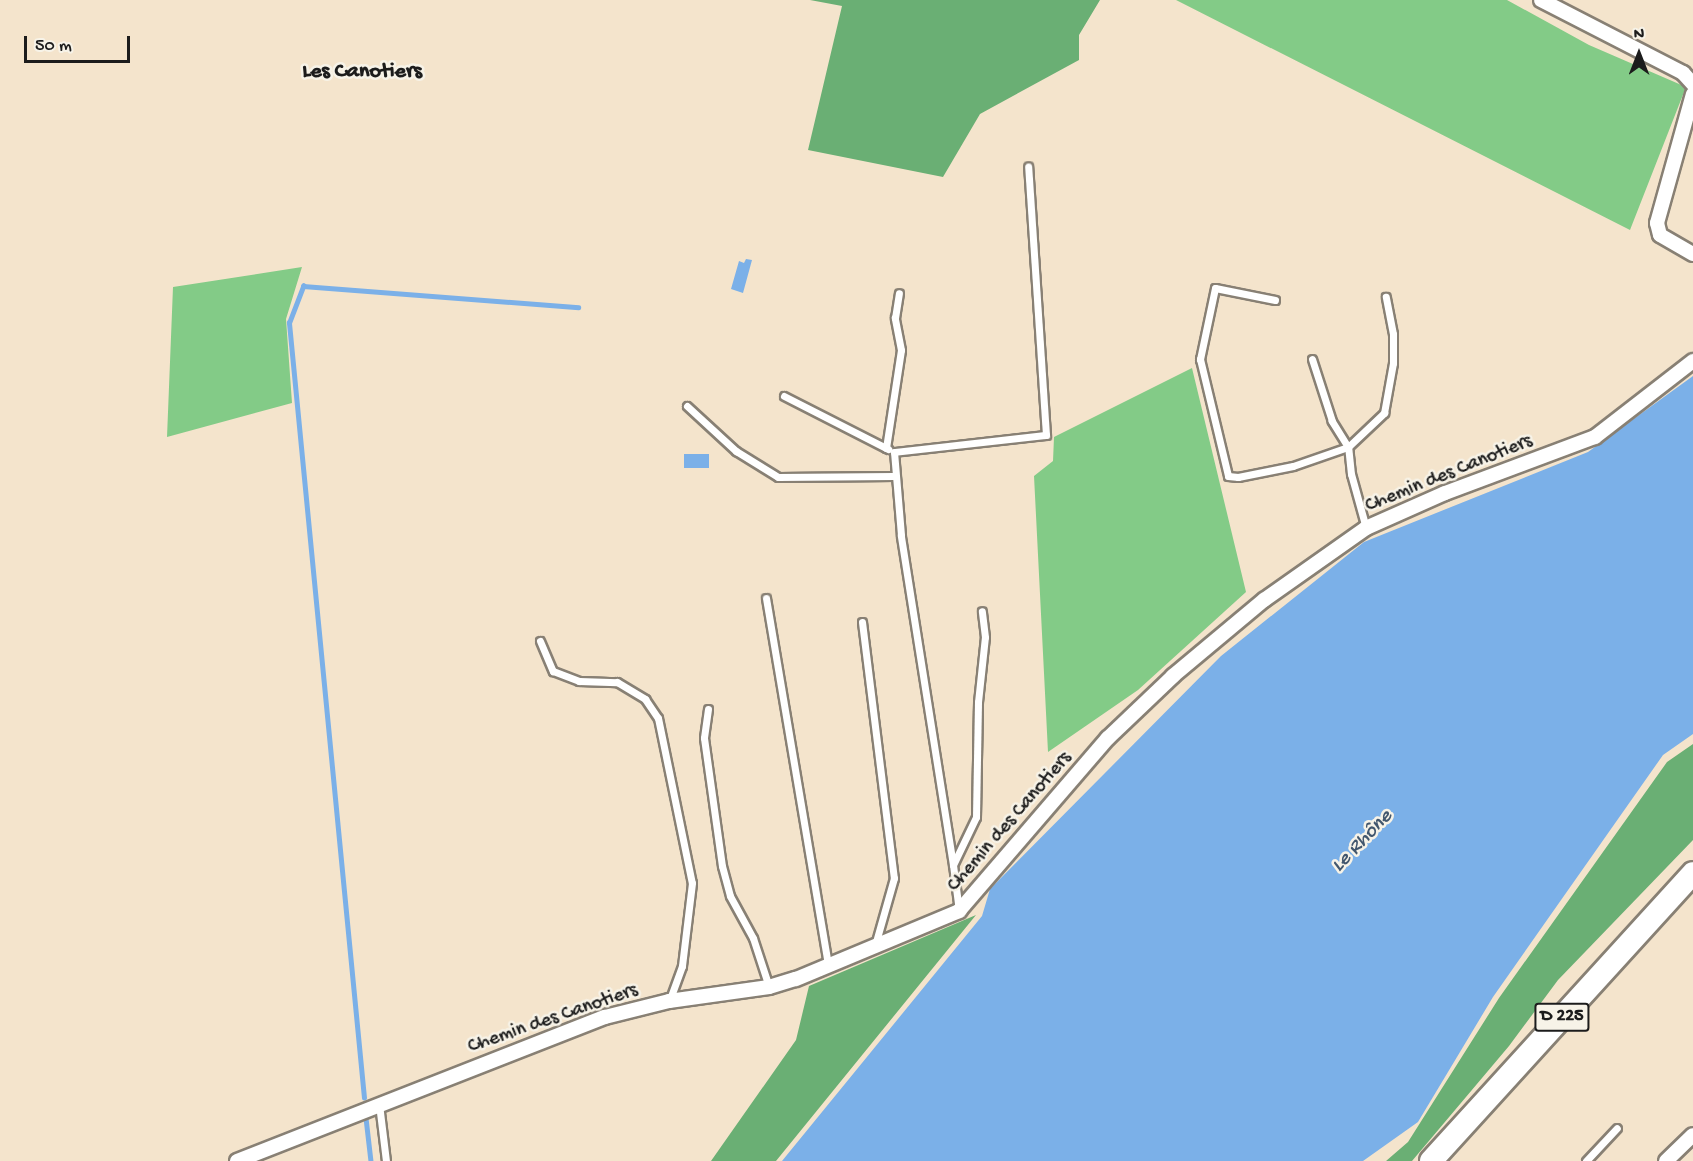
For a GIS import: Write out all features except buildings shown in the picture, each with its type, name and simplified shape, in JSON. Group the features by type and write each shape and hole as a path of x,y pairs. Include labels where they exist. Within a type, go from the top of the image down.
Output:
{"highway":[{"name":"D 225","path":"1431,1161 1693,873"}],"street":[{"path":"1541,0 1683,73 1693,84"},
{"path":"1693,94 1657,223 1660,234 1693,254"},
{"name":"Chemin des Canotiers","path":"237,1161 605,1017 669,1001 769,987 828,966 959,911 1108,738 1173,676 1264,600 1366,528 1445,493 1594,437 1693,361"},
{"path":"1666,1161 1693,1135"}],"lane":[{"path":"784,396 894,452 1047,435 1028,166"},
{"path":"1275,300 1215,288 1200,359 1228,476 1238,477 1293,466 1348,447 1384,413 1393,363 1393,334 1386,297"},
{"path":"886,448 901,350 895,318 899,292"},
{"path":"1312,359 1332,421 1348,447 1351,474 1366,528"},
{"path":"687,406 736,451 778,477 894,476"},
{"path":"894,452 894,476 959,911"},
{"path":"766,598 828,966"},
{"path":"953,865 976,817 978,702 985,637 982,611"},
{"path":"862,622 894,878 875,945"},
{"path":"540,640 553,671 579,681 617,682 645,699 658,718 692,884 682,966 669,1001"},
{"path":"708,709 704,738 722,866 730,896 753,938 769,987"},
{"path":"379,1104 386,1161"},
{"path":"1586,1161 1617,1128"}],"green space":[{"path":"810,0 1100,0 1079,35 1079,60 980,114 943,177 808,150 842,6"},
{"path":"1176,0 1507,0 1589,45 1686,87 1630,230"},
{"path":"302,267 286,319 292,403 167,437 173,287"},
{"path":"1192,368 1246,592 1138,690 1048,752 1034,476 1053,461 1054,437"},
{"path":"1693,744 1693,840 1558,980 1509,1046 1412,1161 1386,1161 1408,1142 1499,998 1667,762"},
{"path":"976,915 776,1161 711,1161 796,1040 809,986"}],"water":[{"path":"746,259 752,260 743,293 731,289 739,261 744,263"},
{"name":"Le Rhône","path":"1693,376 1693,734 1663,755 1493,997 1418,1122 1363,1161 782,1161 982,916 990,889 1221,656 1364,542 1588,452"},
{"path":"684,454 709,454 709,468 684,468"}],"waterway":[{"path":"364,1098 289,323 303,286 578,307"},
{"path":"366,1118 371,1161"}],"district":[{"name":"Les Canotiers","path":"362,73"}]}
